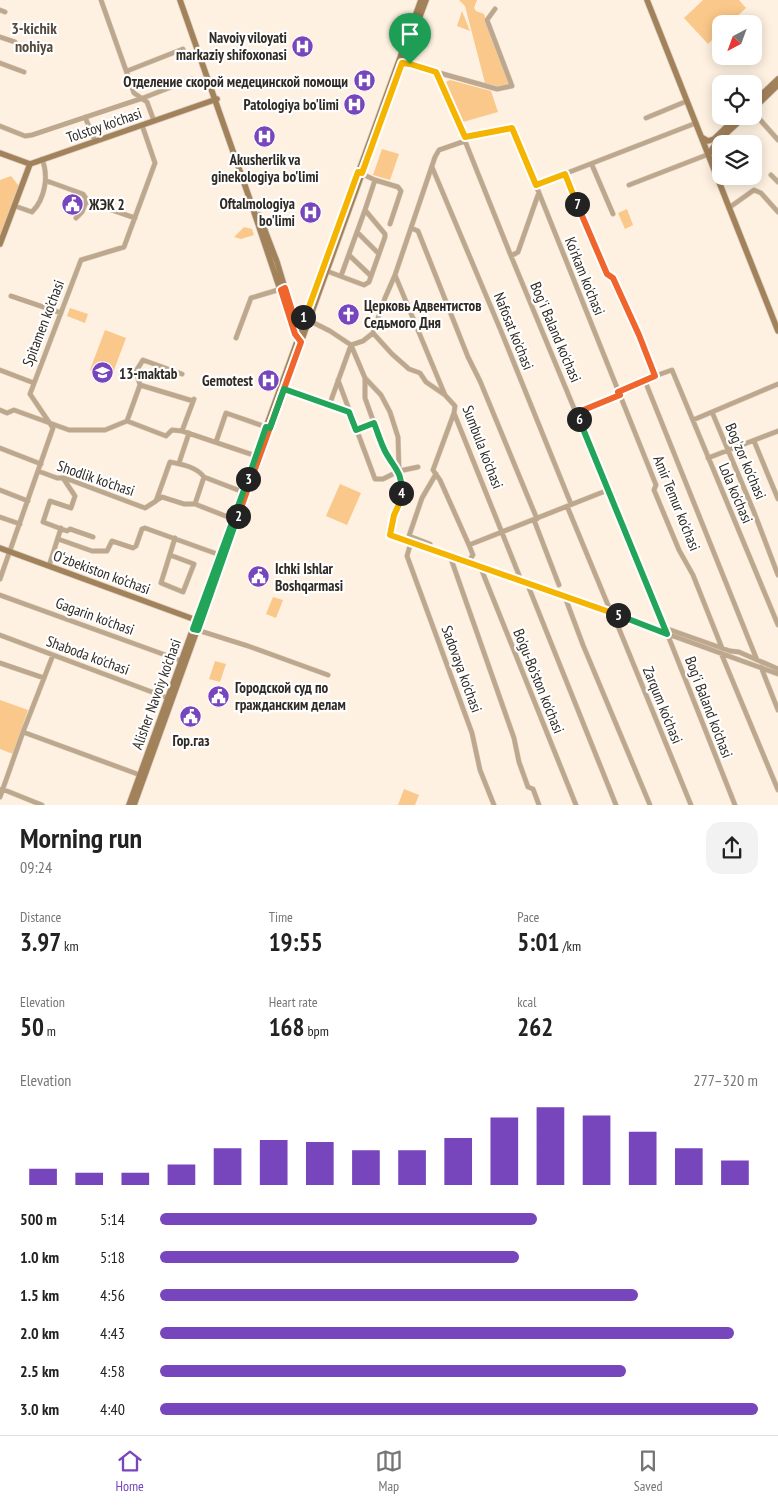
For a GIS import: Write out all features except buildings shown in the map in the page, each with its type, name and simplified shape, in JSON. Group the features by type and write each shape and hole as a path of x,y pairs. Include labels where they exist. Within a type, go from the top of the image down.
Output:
{"main road":[{"path":"181,0 300,338"},
{"name":"Alisher Navoiy ko'chasi","path":"268,427 284,389 306,318 325,270 421,0"},
{"name":"Alisher Navoiy ko'chasi","path":"400,62 426,0"},
{"path":"647,0 776,316 778,331"},
{"path":"762,95 778,80"},
{"path":"762,100 778,85"},
{"name":"Tolstoy ko'chasi","path":"30,164 216,100"},
{"path":"721,135 730,125"},
{"path":"722,135 734,125"},
{"path":"703,138 712,141"},
{"path":"709,154 712,148"},
{"path":"0,153 30,164 0,244"},
{"path":"283,289 300,338"},
{"path":"294,317 306,318"},
{"name":"Alisher Navoiy ko'chasi","path":"134,805 300,338"},
{"name":"Alisher Navoiy ko'chasi","path":"129,805 195,630 196,620 257,457"},
{"name":"O‘zbekiston ko‘chasi","path":"0,548 196,620"}],"street":[{"path":"102,0 134,93 147,102 154,121"},
{"path":"400,62 497,89 512,86 487,20 495,10"},
{"path":"0,37 15,42"},
{"path":"126,71 183,49"},
{"path":"0,64 24,72"},
{"name":"Bog'i Baland ko'chasi","path":"436,72 665,628 735,805"},
{"path":"0,126 25,136 32,135 143,98 192,79"},
{"path":"646,118 687,101"},
{"path":"85,117 94,141"},
{"path":"762,122 778,140"},
{"path":"536,185 592,165 696,123"},
{"name":"Spitamen ko'chasi","path":"50,424 30,394 81,260 124,247 155,162 142,125"},
{"name":"Ko'rkam ko'chasi","path":"465,139 512,128 619,394"},
{"path":"351,345 363,341 373,334 439,150 465,139"},
{"path":"629,186 709,154"},
{"path":"14,206 32,212 37,207 46,181 45,167 42,160"},
{"path":"592,165 612,214"},
{"name":"Nafosat ko'chasi","path":"432,167 501,331 608,606"},
{"path":"360,173 398,187 401,191 390,224"},
{"path":"565,174 607,274 613,278 655,376 576,413"},
{"path":"771,175 778,182"},
{"path":"341,276 375,180"},
{"path":"46,181 83,194 86,201 82,212 76,218"},
{"path":"730,207 754,190 761,194 778,212"},
{"path":"511,256 518,252 538,194"},
{"path":"86,201 135,218"},
{"path":"325,270 364,285 369,282 385,238 384,234 365,210"},
{"path":"412,228 418,231 468,357 480,381 559,585"},
{"path":"357,232 379,254"},
{"path":"349,255 371,276"},
{"name":"Sumbula ko'chasi","path":"395,275 445,395 455,406 454,413 519,575"},
{"path":"236,338 251,298 283,289"},
{"path":"11,296 61,313"},
{"path":"306,318 351,345 365,378 381,395 390,412 398,437 399,471 402,486 401,500 394,515 390,535 667,634 721,650 739,652 778,669"},
{"path":"373,334 392,354 410,369 420,373 426,382 445,395"},
{"path":"328,406 351,345"},
{"path":"127,421 140,384 136,371 143,360 182,374"},
{"path":"0,370 34,383"},
{"name":"Lola ko'chasi","path":"655,376 672,370 778,625"},
{"path":"365,378 365,398 374,423 385,452 399,471"},
{"path":"338,380 375,479 383,479 399,471 418,467"},
{"path":"645,381 757,660"},
{"path":"140,384 193,400 182,431"},
{"path":"693,420 778,384"},
{"path":"284,389 349,412"},
{"name":"Amir Temur ko'chasi","path":"619,394 656,485 654,490 679,550 693,574 721,650 778,790"},
{"path":"0,410 7,413 14,410 69,430 105,430 127,421 166,436 172,430 182,431 257,457"},
{"name":"Bog'zor ko'chasi","path":"712,412 778,575"},
{"path":"216,442 226,413 268,427"},
{"path":"454,413 433,470 440,480 473,555 468,562"},
{"path":"356,430 374,423"},
{"path":"0,579 53,428 50,424"},
{"path":"708,458 778,432"},
{"path":"179,463 189,433"},
{"path":"754,441 778,499"},
{"path":"0,448 41,464"},
{"path":"156,501 170,462 179,463 200,472 204,477 243,492"},
{"name":"Shodlik ko'chasi","path":"38,471 63,478 145,508 156,501"},
{"path":"430,544 409,536 422,498 436,474"},
{"path":"195,504 204,477"},
{"path":"63,478 75,496 71,508 50,501 43,522 67,531 70,529 94,537"},
{"path":"0,490 28,500"},
{"path":"469,545 608,490"},
{"path":"156,501 162,497 184,504 195,504 233,519"},
{"path":"0,517 20,524"},
{"path":"49,566 61,528"},
{"path":"58,540 92,551 107,551 112,541 135,548 142,529 145,528 220,555"},
{"path":"170,555 194,564 183,592 162,583 170,555 175,538"},
{"name":"Sadovaya ko'chasi","path":"411,542 407,556 472,732 480,770 494,805"},
{"name":"Sadovaya ko'chasi","path":"450,556 514,738 518,762 528,787 534,789 540,805"},
{"name":"Bo'gu-Bo'ston ko'chasi","path":"480,566 576,805"},
{"name":"Bo'gu-Bo'ston ko'chasi","path":"527,583 616,805"},
{"name":"Gagarin ko'chasi","path":"0,595 182,661"},
{"path":"565,597 583,646 650,805"},
{"name":"Zarqum ko'chasi","path":"613,614 691,805"},
{"path":"665,628 778,674"},
{"path":"195,630 328,675"},
{"name":"Shaboda ko'chasi","path":"0,635 168,698"},
{"path":"0,796 2,785 53,655"},
{"path":"0,663 44,678"},
{"path":"761,667 778,710"},
{"path":"23,732 140,775"},
{"path":"2,785 42,805"}],"shaded area":[{"path":"459,0 477,0 474,8 476,11 484,14 509,85 497,86 485,83 465,6"},
{"path":"703,0 739,0 746,8 739,15 712,15 712,40 708,44 684,18"},
{"path":"462,11 470,31 457,26"},
{"path":"450,80 491,91 498,112 463,122 446,82"},
{"path":"382,149 399,154 390,180 373,175"},
{"path":"11,176 19,186 0,240 0,180"},
{"path":"627,209 633,225 625,229 618,213"},
{"path":"244,227 252,229 254,235 241,239 234,237"},
{"path":"70,308 88,314 85,323 67,316"},
{"path":"105,330 126,338 111,378 90,370"},
{"path":"340,484 361,493 347,525 326,516"},
{"path":"273,597 283,600 276,618 266,614"},
{"path":"215,661 226,664 220,682 209,679"},
{"path":"0,700 28,710 13,754 0,749"},
{"path":"404,789 419,795 415,805 398,805"}],"place":[{"name":"Navoiy viloyati markaziy shifoxonasi","path":"303,46"},
{"name":"Отделение скорой медецинской помощи","path":"364,81"},
{"name":"Patologiya bo'limi","path":"355,104"},
{"name":"Akusherlik va ginekologiya bo'limi","path":"265,136"},
{"name":"ЖЭК 2","path":"73,204"},
{"name":"Oftalmologiya bo'limi","path":"311,212"},
{"name":"Церковь Адвентистов Седьмого Дня","path":"348,314"},
{"name":"13-maktab","path":"103,373"},
{"name":"Gemotest","path":"269,380"},
{"name":"Ichki Ishlar Boshqarmasi","path":"259,577"},
{"name":"Городской суд по гражданским делам","path":"219,696"},
{"name":"Гор.газ","path":"191,717"}],"district":[{"name":"3-kichik nohiya","path":"34,37"}],"route":[{"path":"410,64 402,63 362,173 358,172 304,317 294,317 285,288 281,290 295,334 301,342 284,389 270,428 220,565 198,630 193,629 266,427 270,428 284,389 349,412 356,430 374,423 385,452 399,470 402,486 401,500 394,515 390,535 667,634 576,413 620,395 618,392 655,376 639,335 613,278 607,274 565,174 536,185 512,128 465,137 436,72 410,64"}]}
